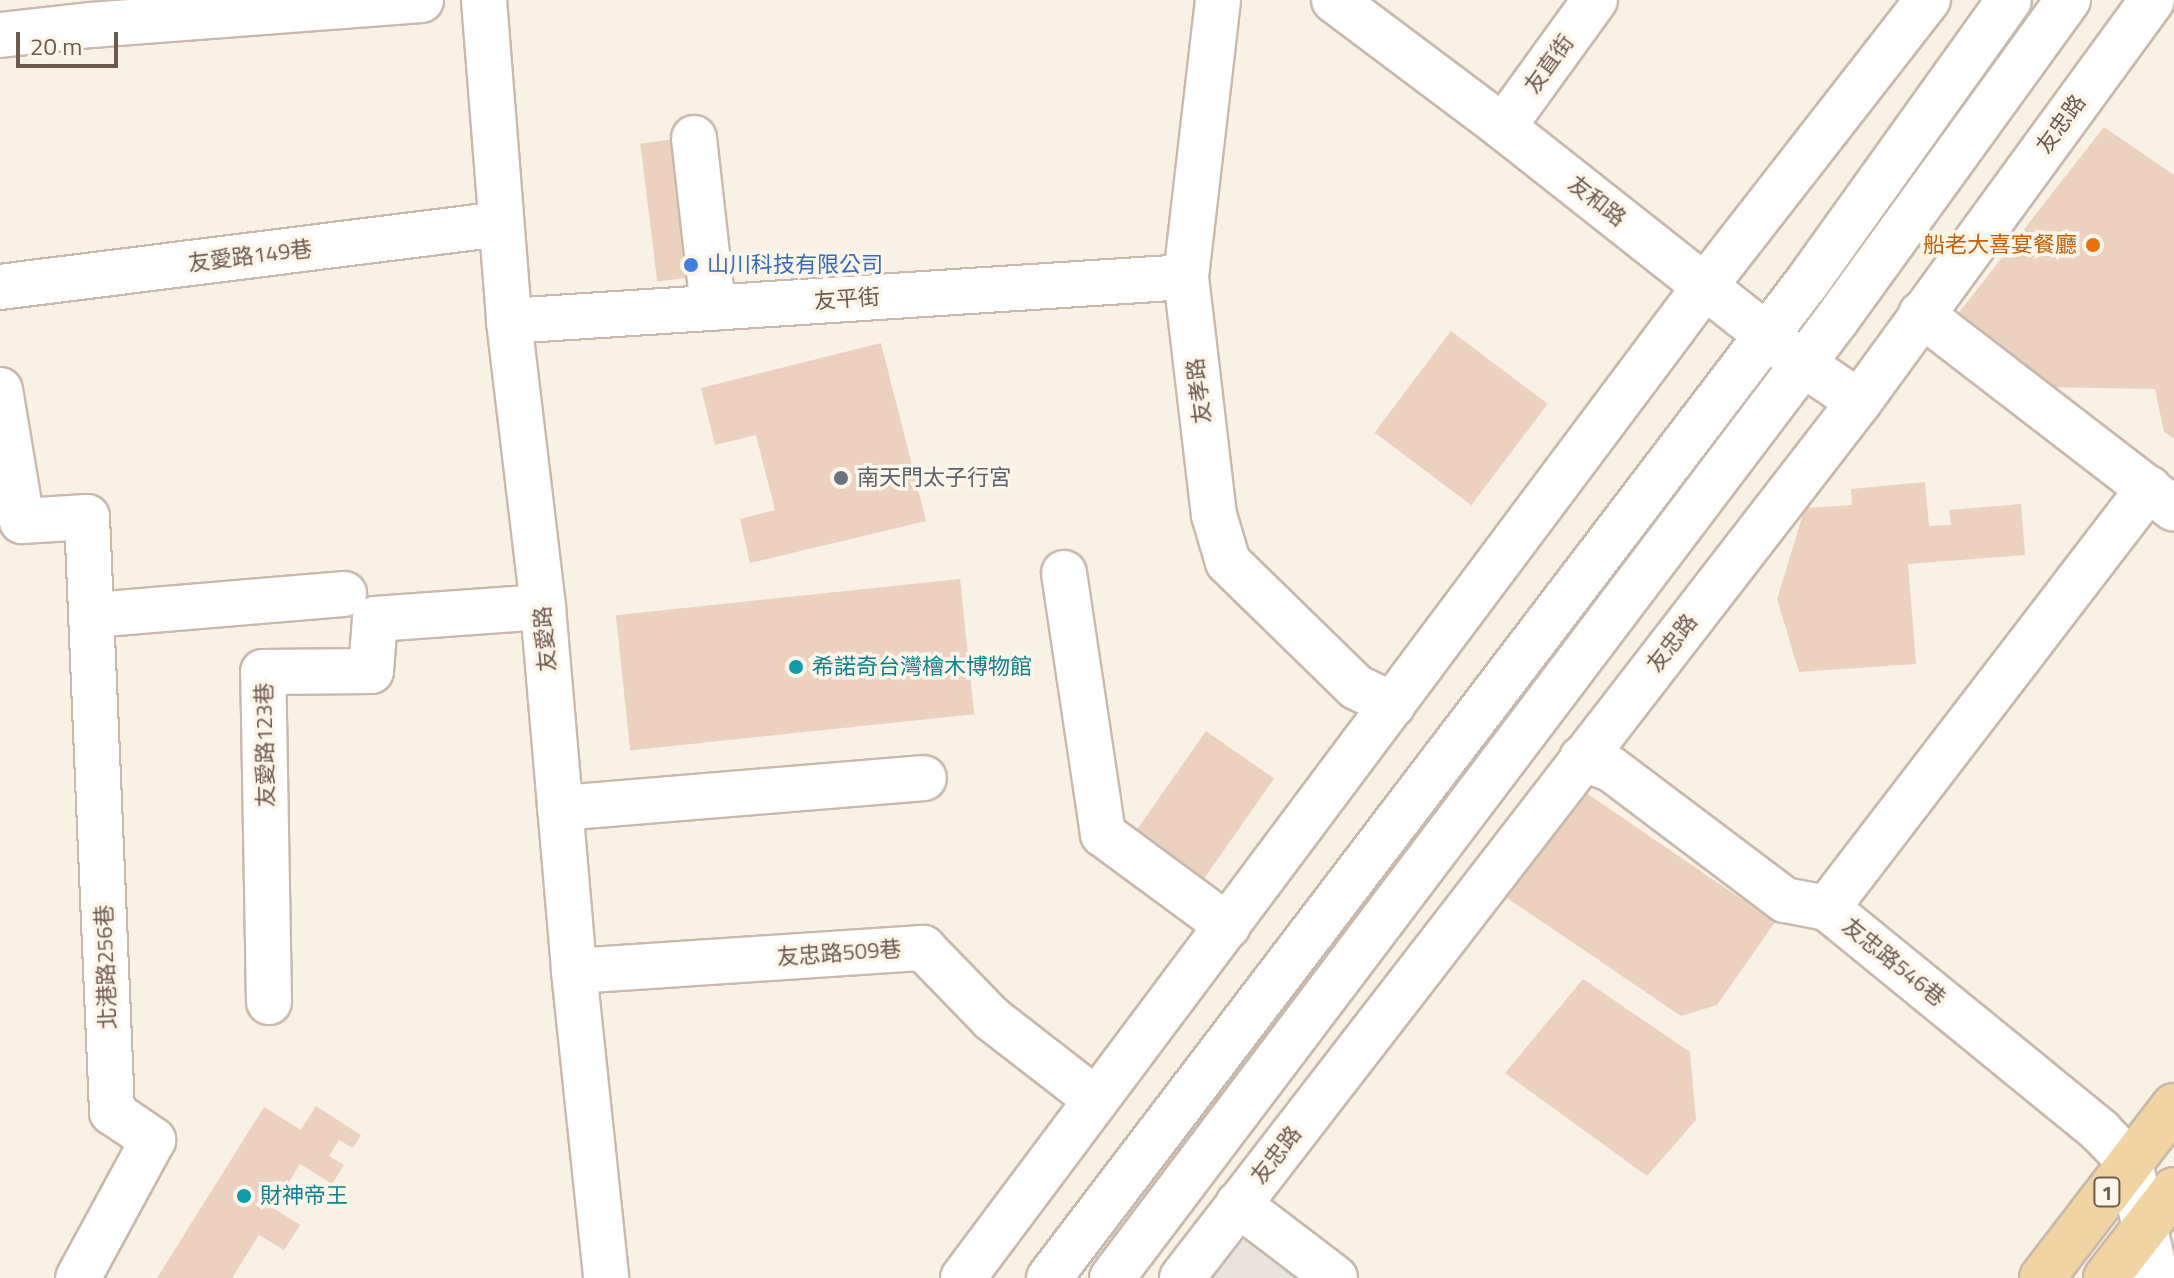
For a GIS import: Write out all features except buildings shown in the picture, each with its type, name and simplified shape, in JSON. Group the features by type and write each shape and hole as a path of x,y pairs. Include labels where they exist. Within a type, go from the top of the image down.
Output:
{"main road":[{"name":"1","path":"2042,1278 2174,1106"},
{"name":"1","path":"2106,1278 2174,1190"}],"street":[{"path":"0,35 90,12 421,0"},
{"name":"友愛路","path":"484,0 509,321 543,607 574,971 606,1278"},
{"name":"友孝路","path":"1218,0 1186,277 1214,515 1228,562 1356,687 1393,705"},
{"name":"友和路","path":"1334,0 1503,127 1802,363 1859,402"},
{"name":"友直街","path":"1503,127 1595,0"},
{"path":"963,1278 1705,286 1928,0"},
{"path":"1049,1278 1765,333 1808,281 2009,0"},
{"path":"1112,1278 1802,363 2068,0"},
{"name":"友忠路","path":"1182,1278 1859,402 2152,0"},
{"path":"694,138 713,308"},
{"name":"友愛路149巷","path":"0,287 501,224"},
{"name":"友平街","path":"509,321 1186,277"},
{"path":"1827,908 2162,499 1921,314"},
{"name":"北港路256巷","path":"0,390 22,521 87,517 112,1112 153,1140 78,1278"},
{"path":"1064,573 1103,834 1228,926"},
{"path":"93,615 344,594"},
{"name":"友愛路123巷","path":"269,1002 263,672 371,671 375,619 543,607"},
{"name":"友忠路546巷","path":"1582,758 1611,769 1785,900 1827,908 2100,1131 2130,1162"},
{"path":"560,808 924,778"},
{"name":"友忠路509巷","path":"574,971 923,948 992,1019 1095,1099"},
{"path":"2130,1162 2154,1268 2160,1278"},
{"path":"1238,1204 1335,1278"}],"shaded area":[{"path":"1238,1221 1312,1278 1194,1278"}],"place":[{"name":"船老大喜宴餐廳","path":"2093,245"},
{"name":"山川科技有限公司","path":"691,265"},
{"name":"南天門太子行宮","path":"841,478"},
{"name":"希諾奇台灣檜木博物館","path":"796,667"},
{"name":"財神帝王","path":"244,1196"}]}
